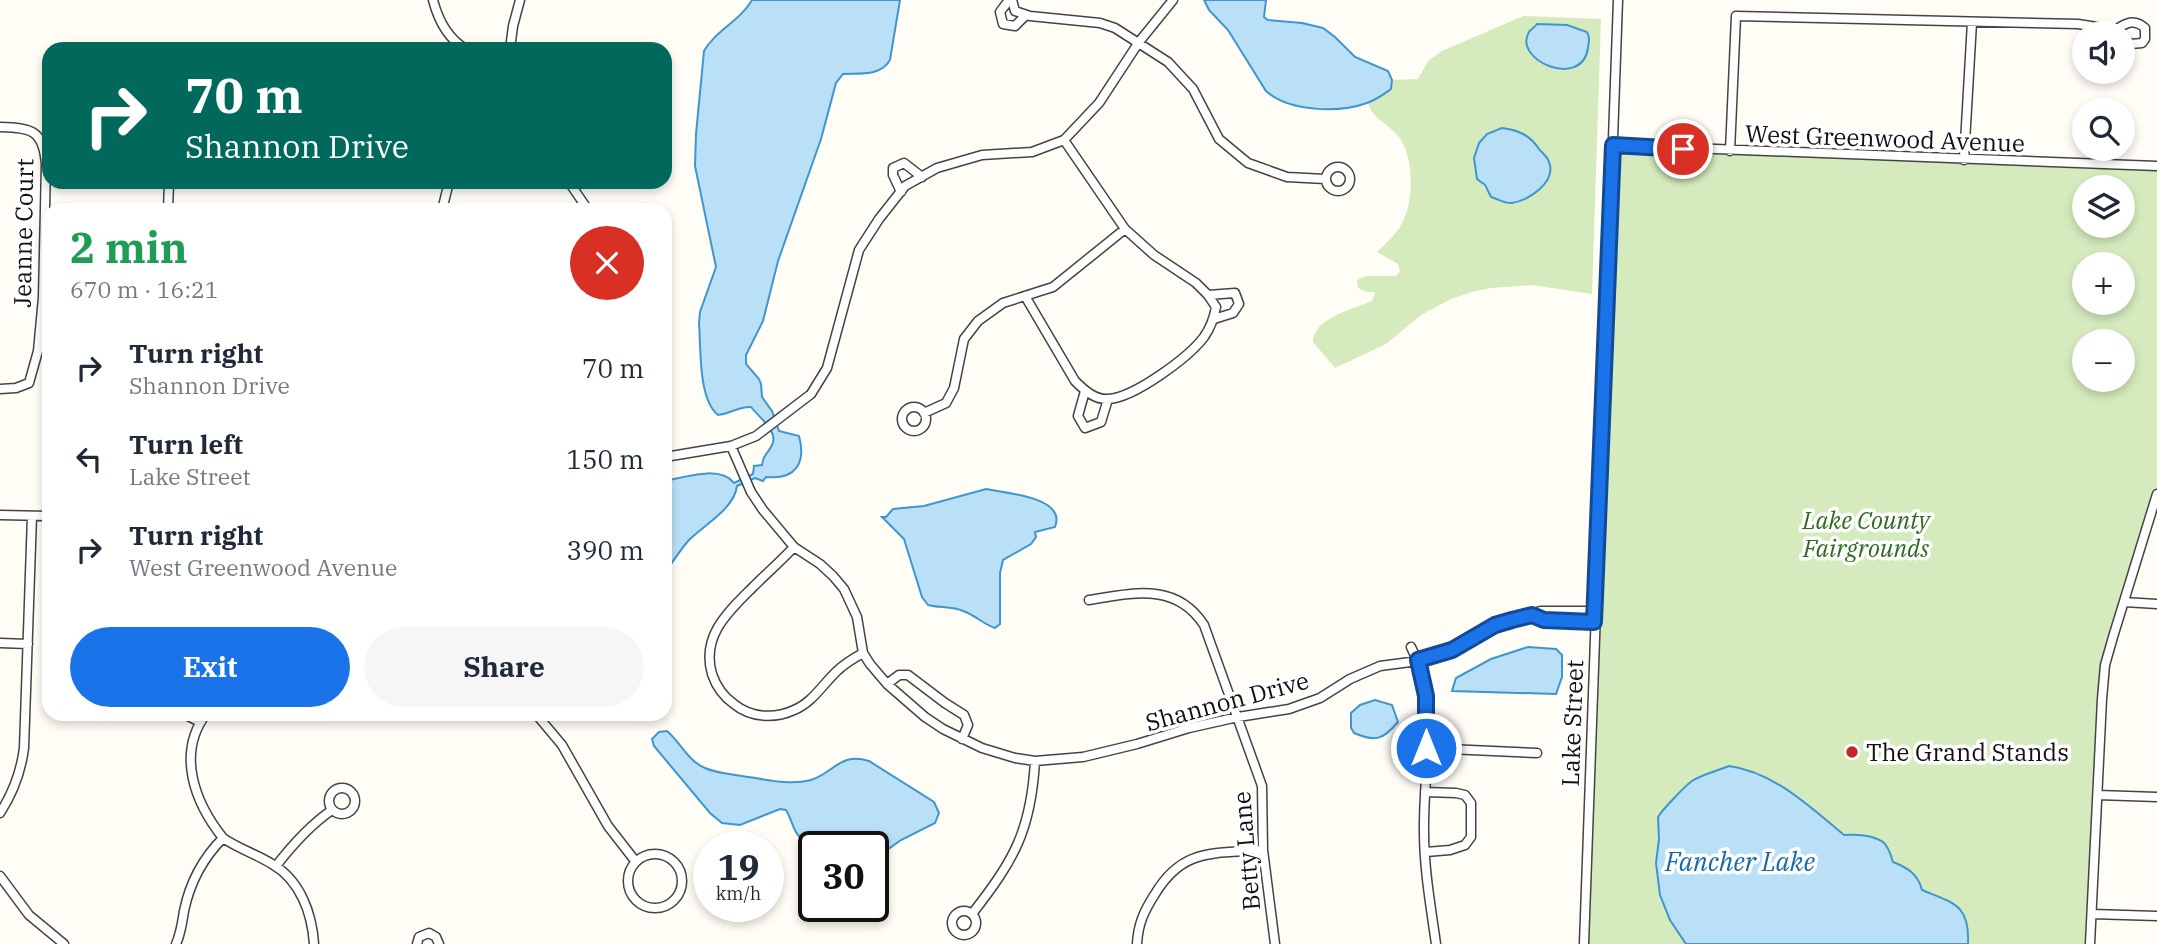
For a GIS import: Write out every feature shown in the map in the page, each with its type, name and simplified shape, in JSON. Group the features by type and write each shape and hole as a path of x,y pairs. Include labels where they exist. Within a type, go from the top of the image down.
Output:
{"street":[{"path":"433,0 442,25 456,42"},
{"path":"511,42 520,0"},
{"path":"1026,15 1015,26 1003,24 1000,12 1011,0 1015,11 1026,15 1115,27 1168,62 1193,89 1219,139 1248,163 1287,177 1325,179"},
{"path":"672,456 731,446 756,436 811,394 827,368 859,250 878,219 905,186 937,168 982,155 1032,152 1064,140 1098,103 1139,42 1173,0"},
{"name":"Lake Street","path":"1584,944 1618,0"},
{"path":"1730,151 1736,16 2072,24"},
{"path":"1964,160 1972,22"},
{"path":"2135,22 2145,28 2145,39 2142,43 2135,44"},
{"name":"Jeanne Court","path":"0,127 28,129 40,138 42,143"},
{"path":"1025,296 1075,382 1085,391 1108,399 1129,394 1146,385 1184,357 1205,336 1214,319 1216,307 1208,295 1196,283 1154,255 1125,229 1064,140"},
{"name":"West Greenwood Avenue","path":"1613,145 2157,166"},
{"path":"901,192 893,175 893,168 904,163 922,177"},
{"path":"924,413 946,403 954,388 964,339 978,321 1003,303 1053,287 1125,229"},
{"path":"1208,295 1235,293 1239,303 1233,313 1214,319"},
{"name":"Jeanne Court","path":"0,389 16,388 29,383 38,351 42,309"},
{"path":"1085,391 1079,416 1085,428 1101,422 1108,399"},
{"name":"Shannon Drive","path":"731,446 751,492 763,510 794,547 820,564 844,589 857,617 863,653 887,684 925,717 962,739 998,754 1034,761 1083,757 1189,728 1289,709 1320,698 1350,679 1380,666 1418,660 1452,650 1495,625 1540,611 1594,611"},
{"path":"2090,944 2105,665 2157,494"},
{"path":"0,515 42,516"},
{"path":"0,813 9,799 22,762 32,516"},
{"path":"794,547 732,608 714,634 709,658 719,688 746,712 772,716 784,714 807,702 839,668 863,653"},
{"name":"Betty Lane","path":"1089,600 1133,593 1153,594 1182,601 1196,612 1204,625 1262,786 1263,850 1275,944"},
{"path":"2124,602 2157,604"},
{"name":"Shannon Drive","path":"1532,615 1544,620 1594,622"},
{"path":"0,643 27,644"},
{"path":"1411,647 1418,660 1426,696 1423,834 1436,944"},
{"path":"887,684 899,676 908,675 964,715 968,725 962,739"},
{"path":"542,721 562,745 608,826 636,862"},
{"path":"200,722 191,748 191,774 197,797 208,820 223,838 276,866 292,881 308,907 314,944"},
{"path":"1426,748 1537,753"},
{"path":"972,914 1009,864 1025,829 1033,791 1034,761"},
{"path":"1425,792 1465,795 1471,803 1471,837 1465,845 1450,850 1426,852"},
{"path":"2098,796 2157,797"},
{"path":"276,866 298,839 318,819 332,810"},
{"path":"176,944 193,880 207,856 223,838"},
{"path":"1137,944 1140,920 1145,909 1170,873 1182,863 1203,855 1263,850"},
{"path":"652,854 661,855 676,864 682,881 676,897 661,907 644,906 637,901 628,886 628,877 636,862 652,854"},
{"path":"0,876 29,915 64,944"},
{"path":"2092,914 2157,916"},
{"path":"417,944 419,937 429,933 436,937 439,944"}],"green space":[{"path":"1523,16 1601,19 1592,294 1532,285 1472,292 1451,299 1421,315 1386,344 1335,368 1313,342 1315,334 1327,321 1372,301 1375,292 1358,288 1357,280 1366,276 1396,276 1400,271 1398,264 1377,252 1399,228 1410,199 1411,176 1403,143 1373,112 1368,103 1391,89 1392,80 1418,79 1428,61 1442,51","holes":["1487,134 1534,141 1549,162 1524,200 1509,204 1491,197 1475,166 1474,159 1480,143"]},
{"name":"Lake County Fairgrounds","path":"1612,146 2157,166 2157,494 2107,663 2090,944 1584,944"}],"water":[{"path":"752,0 900,0 890,60 875,72 843,74 836,83 821,139 778,261 763,321 746,355 746,364 759,379 762,397 772,411 779,431 799,436 800,461 792,472 785,476 766,477 763,481 755,478 737,486 725,509 689,540 672,563 672,479 711,473 728,478 734,483 753,474 754,466 762,465 773,440 771,430 751,407 718,415 707,397 701,359 700,312 716,267 695,166 704,51"},
{"path":"1204,0 1266,0 1264,17 1268,20 1323,28 1355,57 1388,71 1392,80 1391,89 1370,102 1343,108 1301,107 1276,98 1266,91 1228,30 1209,10"},
{"path":"1537,24 1567,25 1587,32 1589,43 1583,61 1574,67 1562,69 1539,60 1530,52 1526,42 1529,32"},
{"path":"1502,128 1518,132 1532,140 1547,158 1550,169 1549,177 1540,189 1526,199 1512,203 1491,197 1485,185 1477,179 1474,158 1479,143 1487,134"},
{"path":"986,489 1032,498 1052,509 1056,517 1055,527 1035,532 1036,537 1031,544 1003,560 1000,573 1000,624 995,628 959,609 928,605 922,597 904,539 882,517 886,517 893,509 924,506"},
{"path":"1528,647 1556,649 1562,655 1562,677 1556,694 1452,691 1456,678 1491,659"},
{"path":"1375,700 1392,705 1398,722 1388,733 1378,738 1354,733 1351,728 1351,713 1360,705"},
{"path":"667,731 694,761 705,768 768,780 803,782 819,777 844,761 869,761 934,802 939,813 935,823 889,849 889,831 798,831 798,835 786,810 780,809 740,825 722,823 710,813 654,746 652,739 659,732"},
{"name":"Fancher Lake","path":"1729,766 1761,775 1791,792 1844,835 1869,836 1883,842 1893,862 1912,872 1922,890 1951,902 1962,913 1968,931 1968,944 1686,944 1670,920 1660,895 1656,863 1658,817 1692,781"}],"place":[{"name":"The Grand Stands","path":"1852,752"}],"route":[{"path":"1426,748 1426,696 1418,660 1452,650 1495,625 1532,615 1544,620 1594,622 1613,145 1683,149"}]}
